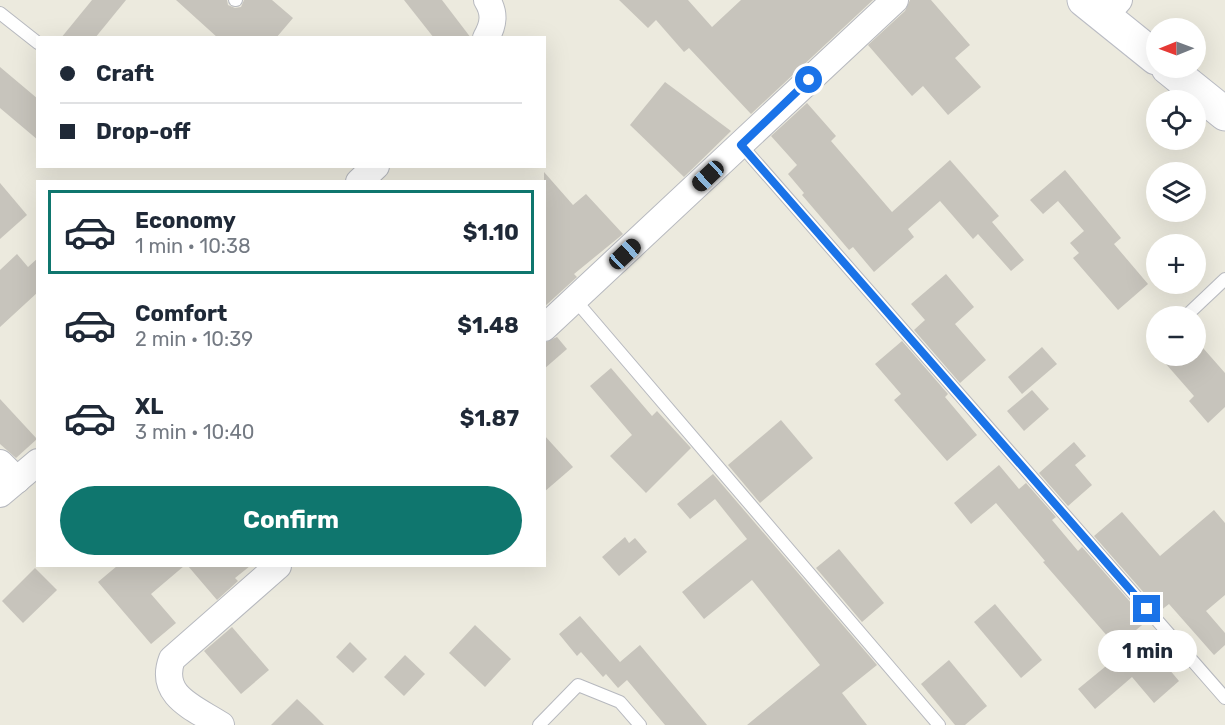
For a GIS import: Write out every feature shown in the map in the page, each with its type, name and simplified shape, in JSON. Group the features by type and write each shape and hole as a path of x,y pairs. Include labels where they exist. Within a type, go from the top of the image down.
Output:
{"street":[{"path":"487,0 493,10 493,22 487,36"},
{"path":"546,326 576,301 895,0"},
{"path":"1103,5 1146,48"},
{"path":"1180,78 1225,114"},
{"path":"361,180 374,168"},
{"path":"6,479 36,463"},
{"path":"221,725 175,694 169,684 168,672 172,659 277,567"}],"lane":[{"path":"0,13 36,41"},
{"path":"741,145 1225,698"},
{"path":"1196,306 1225,279"},
{"path":"576,301 939,725"},
{"path":"539,725 578,685 620,702 640,725"}],"building":[{"path":"92,0 126,0 97,36 63,36"},
{"path":"176,0 227,0 228,5 235,8 241,7 244,0 272,0 293,18 278,36 216,36"},
{"path":"404,0 442,0 469,36 432,36"},
{"path":"619,0 688,0 712,27 741,0 873,0 751,114 689,48 684,52 656,20 648,28"},
{"path":"910,0 931,0 970,45 955,58 981,87 948,115 923,86 912,96 868,45 905,11"},
{"path":"0,67 36,97 36,138 0,108"},
{"path":"665,82 731,131 684,177 630,125"},
{"path":"807,103 836,136 831,141 892,212 950,160 999,216 992,222 1024,260 1011,271 978,234 973,239 940,201 908,229 914,237 874,272 853,247 849,250 802,195 804,193 788,174 797,165 771,136"},
{"path":"1065,170 1121,238 1114,244 1146,282 1146,286 1118,310 1073,258 1079,253 1070,243 1084,231 1058,201 1043,214 1030,200"},
{"path":"544,172 573,205 586,194 623,234 574,274 577,277 546,305 546,180 544,180"},
{"path":"0,183 27,215 0,239"},
{"path":"17,254 28,267 36,260 36,294 0,327 0,270"},
{"path":"946,274 974,307 955,324 986,360 960,383 914,330 925,320 911,304"},
{"path":"557,337 567,349 546,367 546,342"},
{"path":"902,341 948,394 945,397 977,435 947,461 894,400 901,394 875,364"},
{"path":"1042,347 1057,364 1022,394 1008,377"},
{"path":"1206,351 1225,373 1225,407 1208,423 1189,401 1194,396 1168,366 1206,366"},
{"path":"611,368 652,416 657,411 691,448 646,493 610,456 632,435 590,386"},
{"path":"1032,390 1049,409 1024,431 1007,411"},
{"path":"0,399 36,440 16,458 0,444"},
{"path":"781,420 813,458 760,503 728,465"},
{"path":"546,437 573,467 546,490"},
{"path":"1074,442 1086,456 1075,465 1092,485 1068,506 1039,473"},
{"path":"999,465 1019,489 1026,483 1056,517 1052,520 1078,551 1082,547 1147,621 1136,630 1179,681 1154,703 1132,677 1095,709 1078,689 1122,653 1043,562 1045,561 996,503 971,524 954,503"},
{"path":"713,474 877,665 842,693 867,725 747,725 820,665 752,580 704,619 682,592 747,539 715,499 690,519 677,504"},
{"path":"1214,510 1225,523 1225,595 1206,611 1225,633 1225,645 1214,655 1169,604 1160,611 1094,536 1122,512 1160,556"},
{"path":"625,537 629,543 635,538 647,552 619,576 602,557"},
{"path":"839,549 884,603 862,622 816,568"},
{"path":"116,567 183,567 151,594 176,623 151,644 98,582"},
{"path":"189,567 249,567 235,578 238,581 217,600"},
{"path":"35,568 57,590 23,623 2,601"},
{"path":"995,604 1042,660 1021,678 974,622"},
{"path":"580,616 620,662 640,645 707,725 665,725 627,680 618,688 606,674 603,677 581,652 577,656 559,634"},
{"path":"475,625 511,659 485,687 449,653"},
{"path":"232,627 269,670 241,694 204,651"},
{"path":"350,642 367,659 353,673 336,657"},
{"path":"405,655 425,674 404,696 384,677"},
{"path":"949,660 987,706 965,725 955,725 921,684"},
{"path":"297,699 313,714 324,725 271,725"}],"route":[{"path":"809,80 741,145 1147,609"}]}
